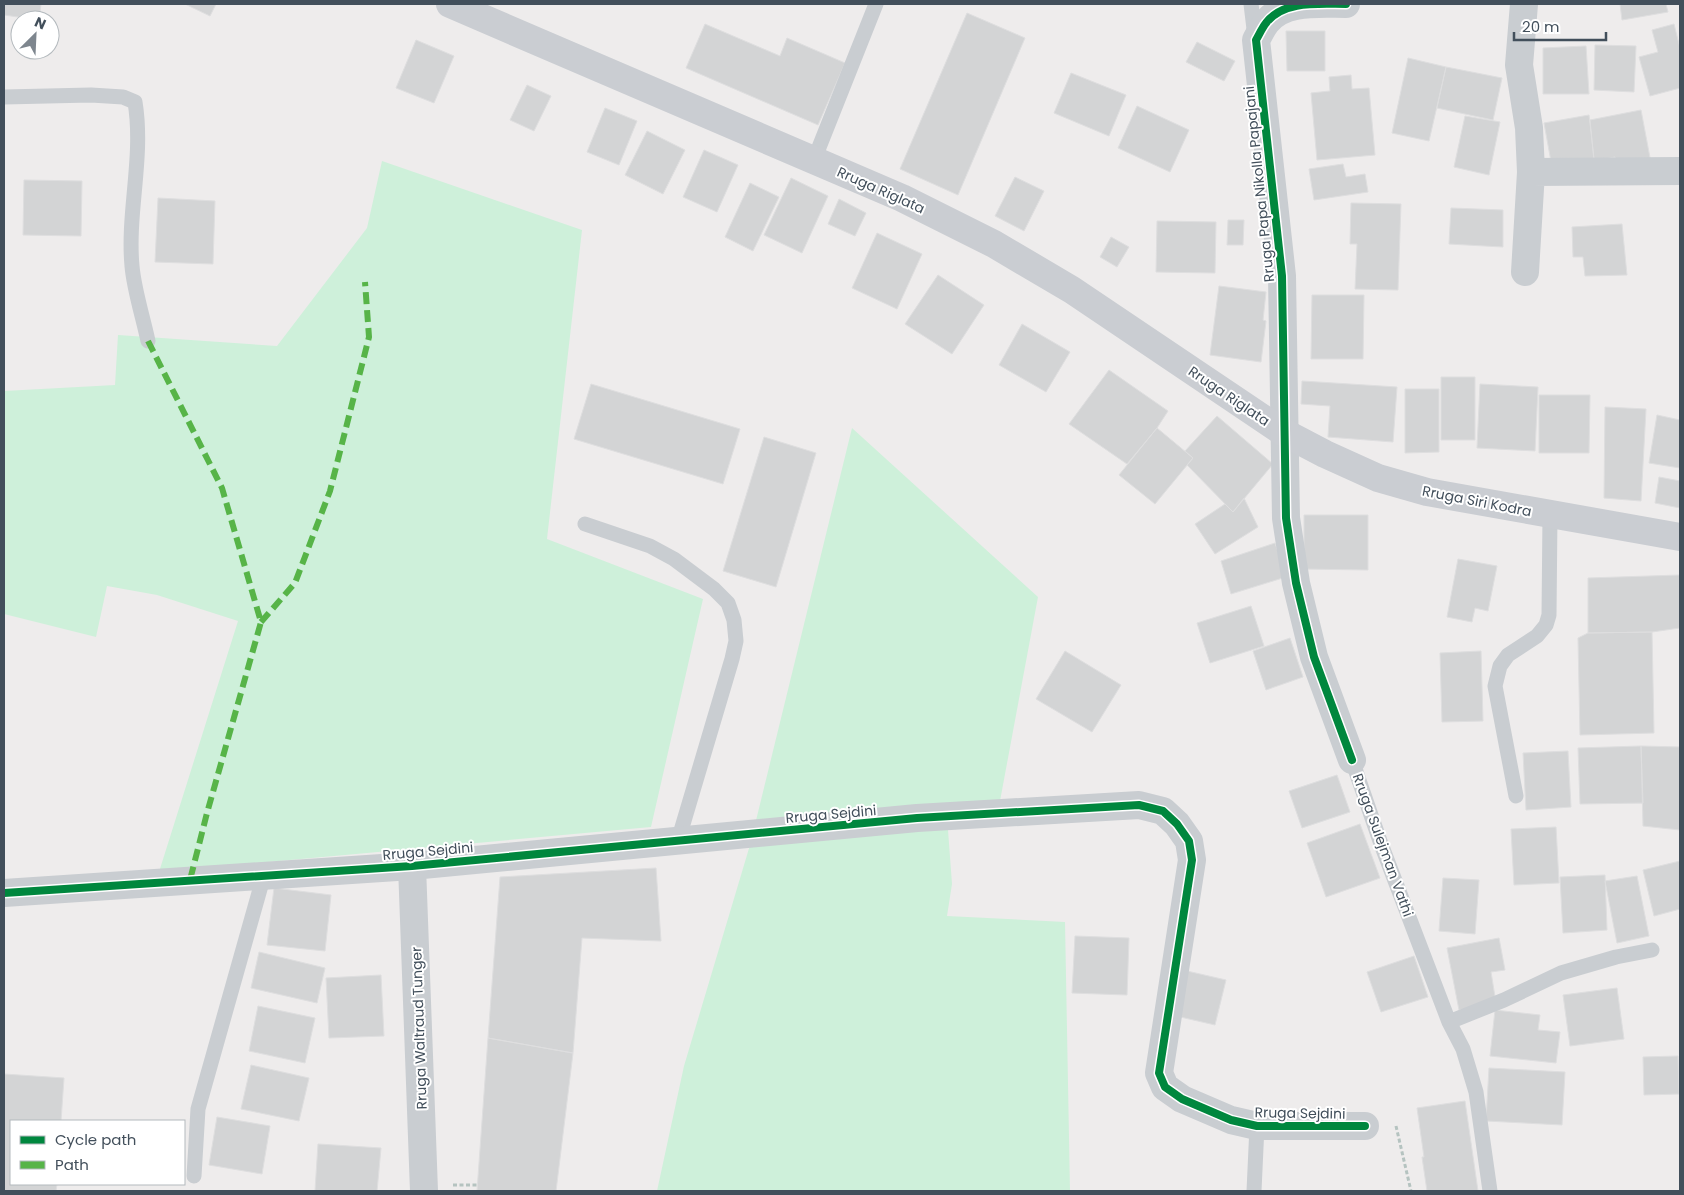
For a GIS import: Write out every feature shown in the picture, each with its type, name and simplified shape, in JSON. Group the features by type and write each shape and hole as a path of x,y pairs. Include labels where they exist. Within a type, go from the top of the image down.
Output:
{"main road":[{"name":"Rruga Riglata","path":"450,4 902,198 994,244 1072,290 1283,432"},
{"name":"Rruga Siri Kodra","path":"1283,432 1378,478 1427,492 1680,537"}],"street":[{"path":"1256,40 1267,22 1281,10 1297,5 1346,4"},
{"path":"1524,4 1520,65 1530,128 1531,172 1525,272"},
{"name":"Rruga Papa Nikolla Papajani","path":"1256,40 1282,276 1283,432"},
{"path":"1531,172 1680,170"},
{"name":"Rruga Sulejman Vathi","path":"1283,432 1286,518 1296,583 1314,657 1352,760"},
{"name":"Rruga Sejdini","path":"4,893 412,866 937,817 1139,805 1163,811 1177,824 1189,842 1192,860 1159,1074 1165,1087 1182,1099 1231,1120 1258,1126 1365,1126"},
{"name":"Rruga Waltraud Tunger","path":"412,866 424,1191"}],"lane":[{"path":"814,160 876,4"},
{"path":"1251,4 1256,40"},
{"path":"4,96 91,95 123,97 135,102 138,124 132,267 148,341"},
{"path":"1516,796 1495,686 1500,666 1508,655 1537,636 1546,625 1549,615 1550,515"},
{"path":"586,524 650,546 674,559 728,603 734,620 736,641 732,659 678,841"},
{"name":"Rruga Sulejman Vathi","path":"1352,760 1381,844 1449,1022 1463,1049 1476,1092 1490,1191"},
{"path":"194,1176 198,1109 264,875"},
{"path":"1449,1022 1504,1000 1561,973 1616,957 1652,950"},
{"path":"1254,1191 1258,1126"}],"path":[{"path":"1365,1126 1396,1126 1411,1191"}],"green space":[{"path":"382,161 582,230 547,539 703,599 651,827 159,872 238,621 157,595 107,586 96,637 4,614 4,391 115,385 118,335 277,346 367,228"},
{"path":"852,428 1038,597 1000,801 946,803 952,884 947,916 1065,922 1070,1191 657,1191 684,1066 750,845"}],"building":[{"path":"4,4 41,4 40,10 10,10 10,16 4,15"},
{"path":"185,4 216,4 210,16"},
{"path":"1620,4 1666,4 1668,12 1622,20"},
{"path":"967,13 1025,38 958,195 900,169"},
{"path":"705,24 780,56 787,38 845,63 818,125 686,68"},
{"path":"1674,24 1680,48 1680,88 1650,96 1639,57 1658,52 1652,30"},
{"path":"1286,31 1325,31 1325,71 1287,71"},
{"path":"416,40 454,56 434,103 396,88"},
{"path":"1197,42 1235,61 1224,81 1186,62"},
{"path":"1595,45 1636,46 1634,92 1594,90"},
{"path":"1586,46 1589,94 1543,94 1543,48"},
{"path":"1408,58 1446,67 1429,141 1392,133"},
{"path":"1446,67 1502,78 1493,120 1437,108"},
{"path":"1071,73 1126,95 1109,136 1054,113"},
{"path":"1351,75 1352,89 1369,88 1375,155 1317,160 1311,93 1330,91 1329,77"},
{"path":"527,85 551,96 534,131 510,120"},
{"path":"1137,106 1189,130 1170,172 1118,148"},
{"path":"605,108 637,121 619,165 587,152"},
{"path":"1641,110 1651,163 1617,164 1615,157 1594,161 1590,120"},
{"path":"1589,115 1595,167 1552,167 1544,123"},
{"path":"1465,116 1500,122 1489,175 1454,167"},
{"path":"647,131 685,150 663,194 625,175"},
{"path":"704,150 738,165 717,212 683,197"},
{"path":"1343,164 1346,177 1365,174 1368,192 1314,200 1309,169"},
{"path":"1015,177 1044,191 1024,231 995,216"},
{"path":"791,178 828,196 802,253 764,235"},
{"path":"24,180 82,181 81,236 23,235"},
{"path":"750,183 779,197 753,251 725,237"},
{"path":"158,198 215,201 213,264 155,262"},
{"path":"839,199 866,213 855,236 828,224"},
{"path":"1351,203 1401,204 1398,290 1355,289 1357,244 1350,244"},
{"path":"1451,208 1503,210 1503,247 1449,244"},
{"path":"1228,220 1244,220 1243,245 1227,245"},
{"path":"1157,221 1216,222 1215,273 1156,272"},
{"path":"1622,224 1627,275 1585,276 1583,257 1573,257 1572,227"},
{"path":"877,233 922,254 897,309 852,288"},
{"path":"1111,237 1129,247 1117,267 1100,257"},
{"path":"938,275 984,305 952,354 905,324"},
{"path":"1219,286 1266,292 1263,320 1266,321 1261,362 1210,355"},
{"path":"1312,295 1364,295 1363,359 1311,359"},
{"path":"1022,324 1070,352 1046,392 999,365"},
{"path":"1109,370 1168,411 1157,428 1127,464 1069,424"},
{"path":"1441,377 1475,377 1475,440 1441,440"},
{"path":"1302,381 1397,387 1393,442 1328,437 1330,406 1301,404"},
{"path":"591,384 740,429 723,484 574,439"},
{"path":"1480,384 1538,387 1535,451 1477,448"},
{"path":"1405,389 1439,389 1439,452 1405,453"},
{"path":"1539,395 1590,395 1589,453 1539,453"},
{"path":"1605,407 1646,409 1641,501 1604,498"},
{"path":"1657,415 1680,420 1680,468 1649,463"},
{"path":"1217,416 1273,464 1233,512 1187,465 1193,458 1185,451"},
{"path":"1157,428 1193,458 1155,504 1119,475"},
{"path":"764,437 816,453 776,587 723,571"},
{"path":"1659,477 1680,481 1680,508 1655,503"},
{"path":"1244,498 1258,527 1215,554 1195,524 1225,504 1233,512"},
{"path":"1304,515 1368,515 1368,570 1304,569"},
{"path":"1275,543 1286,577 1231,594 1221,561"},
{"path":"1458,559 1497,566 1488,611 1475,608 1472,622 1447,617"},
{"path":"1680,575 1680,628 1652,632 1588,633 1588,578"},
{"path":"1251,606 1264,646 1210,663 1197,623"},
{"path":"1652,632 1654,733 1580,735 1578,638 1588,633"},
{"path":"1290,638 1303,677 1266,690 1253,651"},
{"path":"1065,651 1121,685 1092,732 1036,699"},
{"path":"1481,651 1483,721 1442,722 1440,653"},
{"path":"1641,746 1643,803 1580,804 1578,748"},
{"path":"1641,746 1680,747 1680,830 1643,826"},
{"path":"1568,751 1571,807 1526,810 1523,753"},
{"path":"1337,775 1350,812 1302,828 1289,791"},
{"path":"1360,824 1380,878 1326,897 1307,843"},
{"path":"1556,827 1559,883 1514,885 1511,829"},
{"path":"1680,861 1680,909 1654,916 1643,870"},
{"path":"656,868 661,941 582,938 573,1053 488,1038 500,877"},
{"path":"1605,875 1607,930 1563,933 1560,877"},
{"path":"1637,876 1649,936 1617,943 1605,881"},
{"path":"1443,878 1479,880 1475,934 1439,931"},
{"path":"274,888 331,895 325,951 267,945"},
{"path":"1075,936 1129,938 1127,995 1072,993"},
{"path":"1499,938 1505,970 1491,972 1496,1003 1459,1010 1447,948"},
{"path":"259,952 325,968 317,1003 251,988"},
{"path":"1414,956 1428,997 1381,1012 1367,972"},
{"path":"1187,971 1226,980 1215,1025 1176,1016"},
{"path":"381,975 384,1036 329,1038 326,978"},
{"path":"1617,988 1624,1039 1570,1046 1563,995"},
{"path":"258,1006 315,1018 305,1063 249,1051"},
{"path":"1495,1010 1540,1015 1538,1030 1560,1032 1556,1063 1490,1056"},
{"path":"488,1038 573,1053 556,1191 477,1191"},
{"path":"1678,1056 1679,1094 1644,1095 1643,1057"},
{"path":"251,1065 309,1078 299,1121 241,1109"},
{"path":"1489,1068 1565,1072 1562,1125 1486,1121"},
{"path":"4,1074 64,1078 61,1120 10,1120 10,1185 57,1185 56,1191 4,1191"},
{"path":"1465,1101 1478,1191 1427,1191 1417,1108"},
{"path":"217,1117 270,1126 262,1174 209,1165"},
{"path":"318,1144 381,1148 377,1191 315,1191"}],"marked path":[{"path":"261,622 295,583 330,491 369,337 365,282"},
{"path":"148,341 222,488 261,622 190,880"}],"cycle path":[{"path":"1346,4 1302,5 1282,10 1266,23 1256,40 1282,276 1286,518 1296,583 1314,657 1352,760"},
{"path":"4,893 412,866 917,818 1139,805 1163,811 1177,824 1189,841 1192,860 1159,1073 1165,1087 1182,1099 1231,1120 1257,1126 1365,1126"}]}
